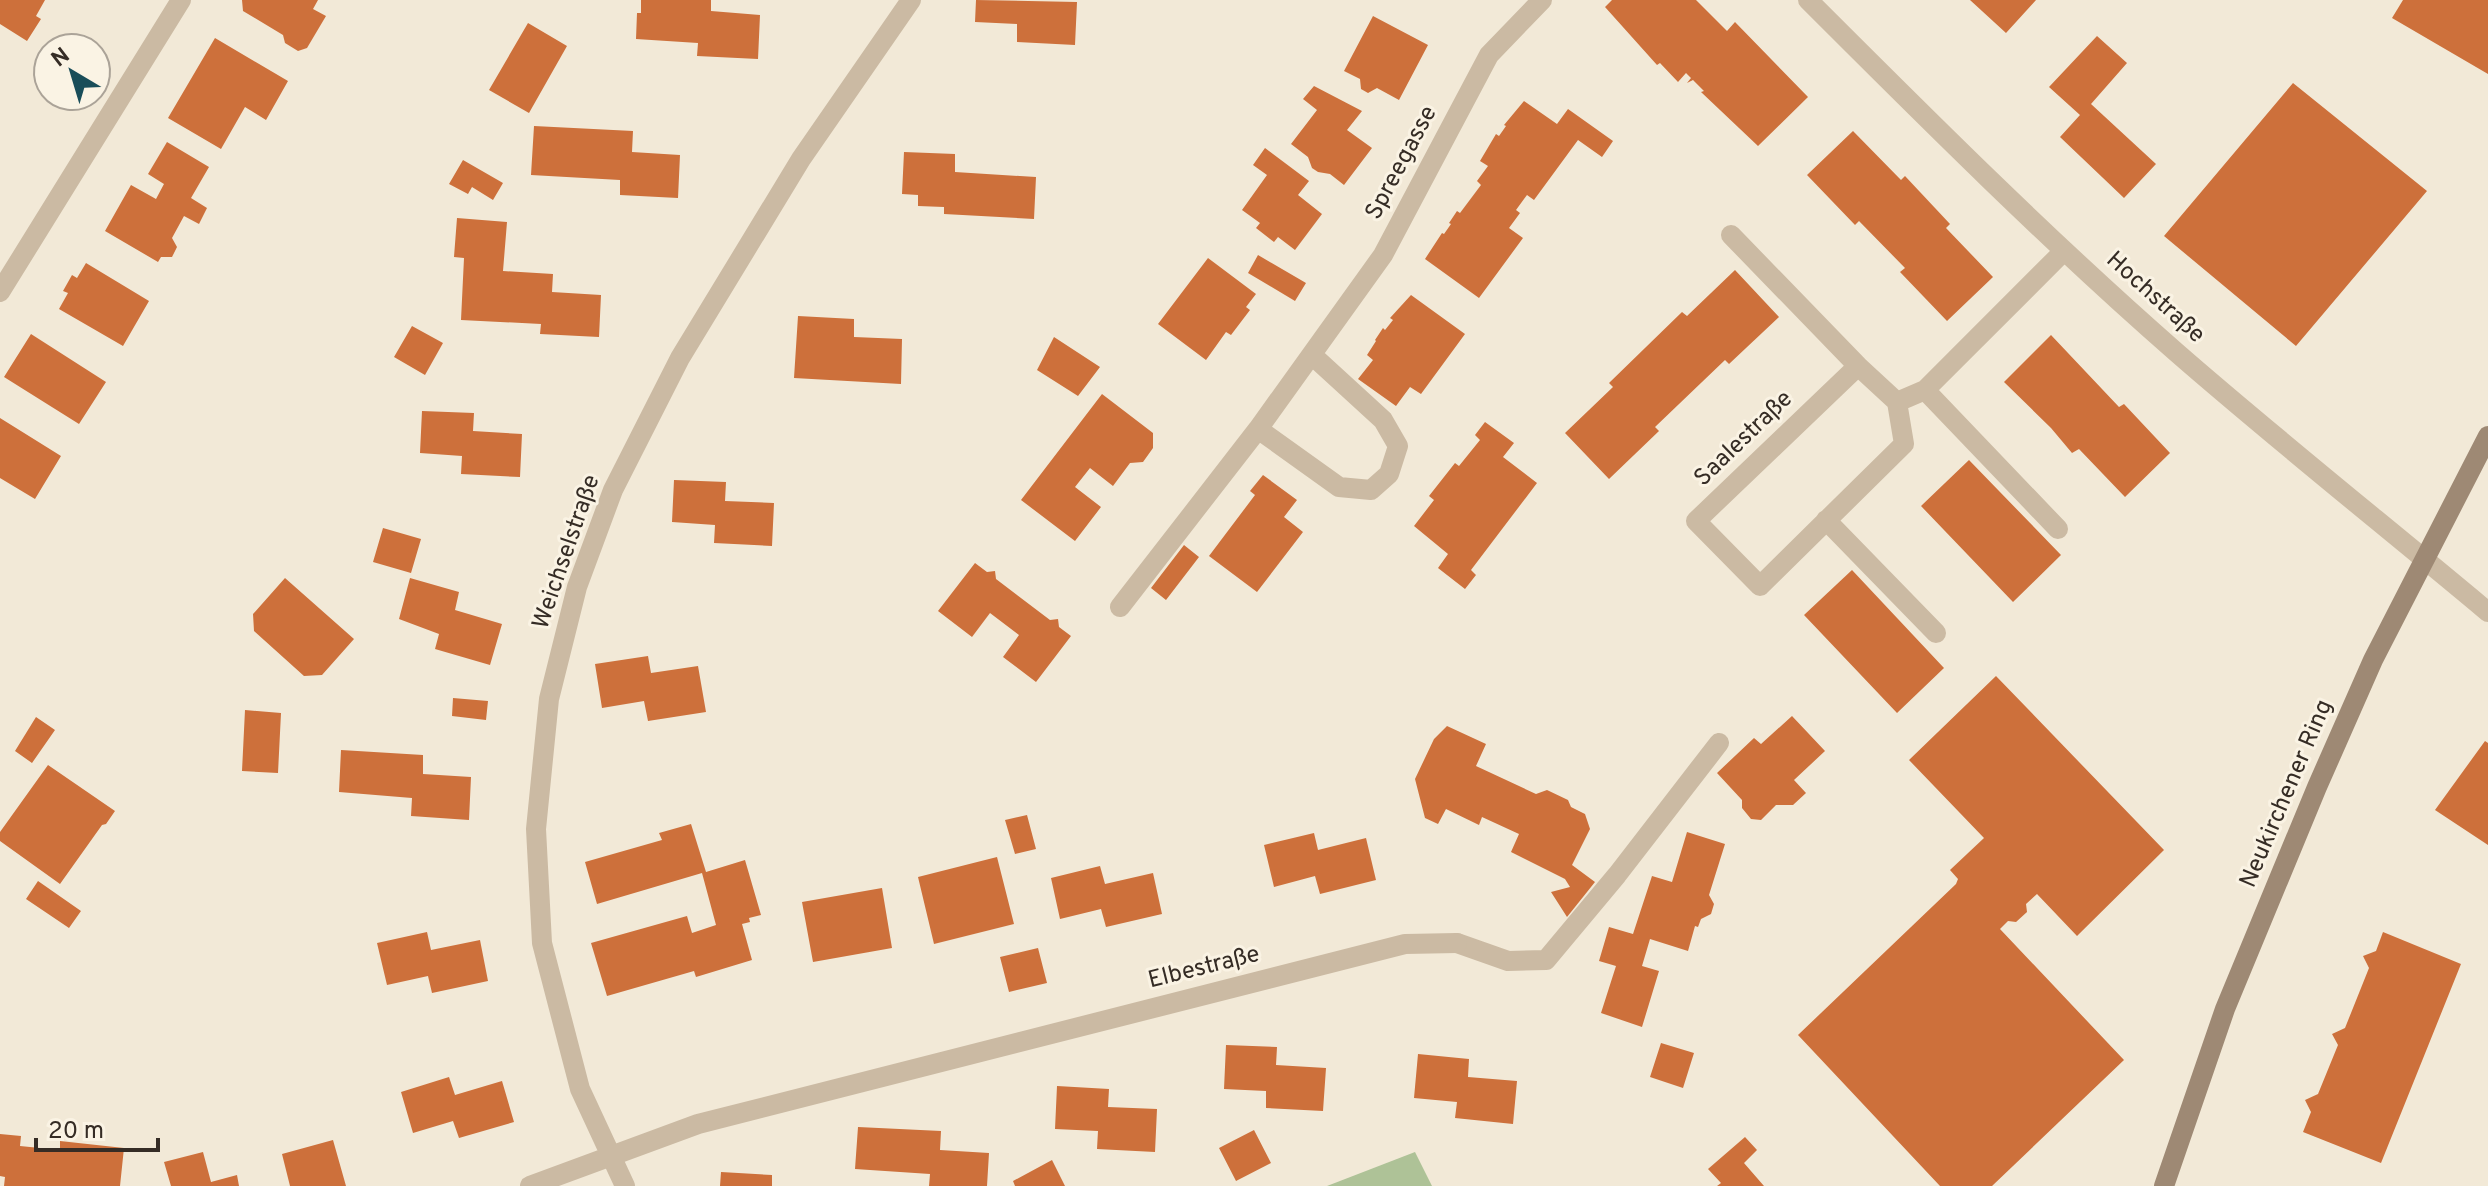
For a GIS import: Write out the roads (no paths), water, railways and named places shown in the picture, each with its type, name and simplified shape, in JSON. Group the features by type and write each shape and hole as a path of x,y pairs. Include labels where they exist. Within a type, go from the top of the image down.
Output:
{"street":[{"path":"0,292 181,0"},
{"name":"Weichselstraße","path":"625,1186 580,1089 542,943 536,829 549,699 577,587 613,490 680,358 801,159 911,0"},
{"name":"Spreegasse","path":"1120,607 1258,429 1383,255 1489,55 1542,0"},
{"name":"Hochstraße","path":"1808,0 2064,251 2260,425 2488,612"},
{"path":"1731,235 1897,402 1925,390 2064,251"},
{"path":"1258,429 1339,487 1371,490 1389,474 1398,446 1383,420 1312,355"},
{"name":"Saalestraße","path":"1858,366 1696,521 1760,586 1904,444 1897,402"},
{"path":"1925,390 2058,529"},
{"name":"Neukirchener Ring","path":"2164,1186 2225,1009 2317,787 2373,660 2488,436"},
{"path":"1826,520 1936,633"},
{"name":"Elbestraße","path":"530,1186 698,1124 1389,947 1457,943 1508,961 1546,960 1617,875 1719,743"}]}
